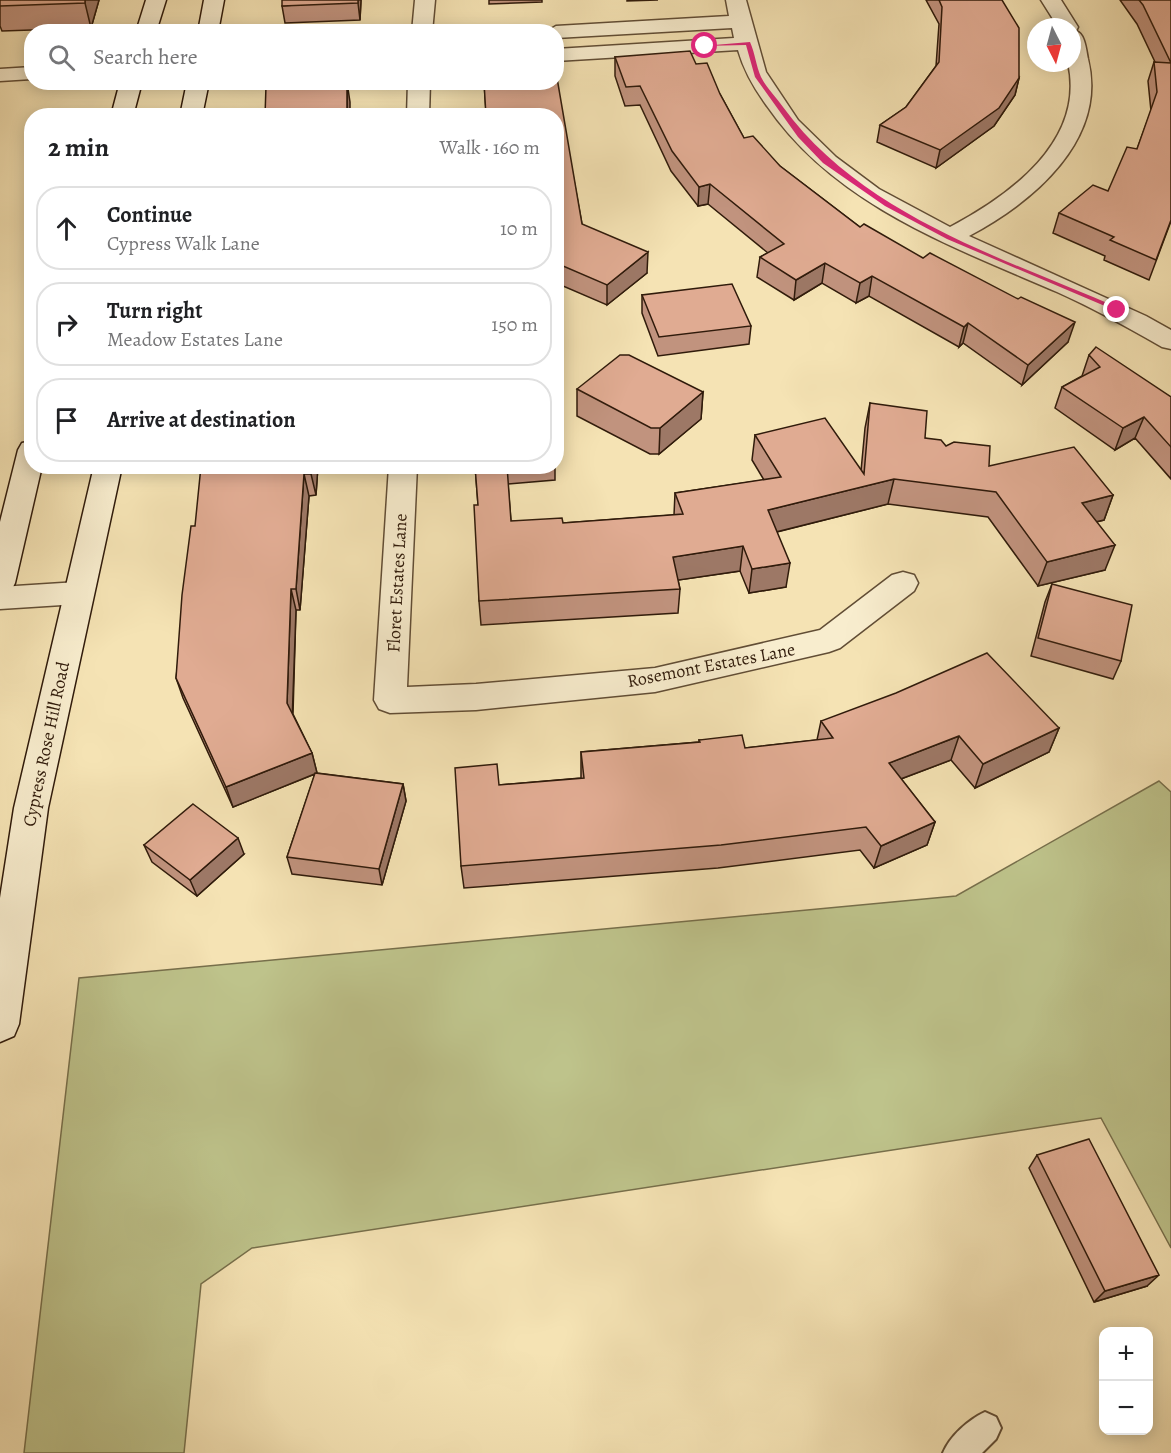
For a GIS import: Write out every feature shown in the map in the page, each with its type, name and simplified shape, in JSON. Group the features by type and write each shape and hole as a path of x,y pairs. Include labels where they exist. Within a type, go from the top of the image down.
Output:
{"street":[{"path":"148,24 156,0"},
{"path":"210,24 214,0"},
{"path":"423,24 426,0"},
{"path":"1051,0 1062,18"},
{"path":"564,31 739,10 758,77 801,136 826,161 887,205 949,237 1117,310 1171,341"},
{"path":"564,55 748,44"},
{"path":"949,237 1001,208 1028,187 1053,161 1068,138 1079,110 1083,83 1081,65"},
{"path":"0,75 24,74"},
{"path":"124,108 129,90"},
{"path":"193,108 196,90"},
{"path":"418,108 419,90"},
{"path":"0,583 26,474"},
{"name":"Cypress Rose Hill Road","path":"0,1024 31,808 106,474"},
{"name":"Floret Estates Lane","path":"390,700 403,474"},
{"name":"Rosemont Estates Lane","path":"390,700 476,697 656,680 829,640 903,583"},
{"path":"0,598 78,593"}],"lane":[{"path":"959,1453 986,1428"}],"green space":[{"path":"1159,781 1171,792 1171,1248 1101,1118 252,1248 201,1284 184,1453 24,1453 79,978 956,896"}],"building":[{"path":"0,0 85,0 85,3 0,6"},
{"path":"282,0 358,0 358,3 282,6"},
{"path":"939,0 1002,0 1019,28 1019,78 999,108 940,150 880,125 906,107 939,62 942,7"},
{"path":"1139,0 1171,0 1171,63 1143,5"},
{"path":"690,51 696,64 707,63 720,94 744,138 753,136 780,166 860,227 864,224 923,258 930,253 1018,299 1021,297 1075,322 1028,365 968,323 964,327 872,276 860,283 825,263 796,280 760,257 784,244 710,184 699,187 672,151 640,86 626,87 615,57"},
{"path":"1154,62 1171,63 1171,220 1156,260 1110,240 1114,237 1059,213 1093,185 1108,191 1127,147 1137,149 1157,92"},
{"path":"266,90 347,90 347,108 265,108"},
{"path":"484,90 559,90 562,108 486,108"},
{"path":"564,119 582,224 648,252 607,285 564,266"},
{"path":"732,284 751,326 659,337 642,295"},
{"path":"1096,347 1171,397 1171,447 1144,417 1123,428 1062,387 1100,367 1089,355"},
{"path":"620,355 629,355 703,392 660,428 651,428 577,389"},
{"path":"870,403 927,411 925,438 941,440 946,446 954,442 990,446 989,466 1074,447 1113,495 1082,503 1115,545 1047,562 996,492 894,479 768,510 790,563 752,569 743,546 673,557 680,589 479,601 474,505 478,505 476,474 508,474 511,521 562,518 563,523 683,514 675,493 781,477 755,435 825,418 864,474"},
{"path":"200,474 304,474 296,589 291,589 287,703 312,753 226,787 176,678 182,595 191,526 195,526"},
{"path":"1052,584 1132,605 1121,661 1038,638"},
{"path":"987,653 1059,728 983,764 959,736 889,763 935,822 881,846 866,827 721,845 461,866 455,768 497,764 499,785 584,778 581,752 700,742 699,740 742,735 745,748 833,738 821,721 896,693"},
{"path":"315,773 403,784 379,869 287,857"},
{"path":"193,804 238,838 190,880 144,845"},
{"path":"1089,1139 1159,1275 1105,1291 1037,1155"}],"route":[{"path":"705,46 748,44 758,77 801,136 826,161 887,205 949,237 1117,310"}]}
